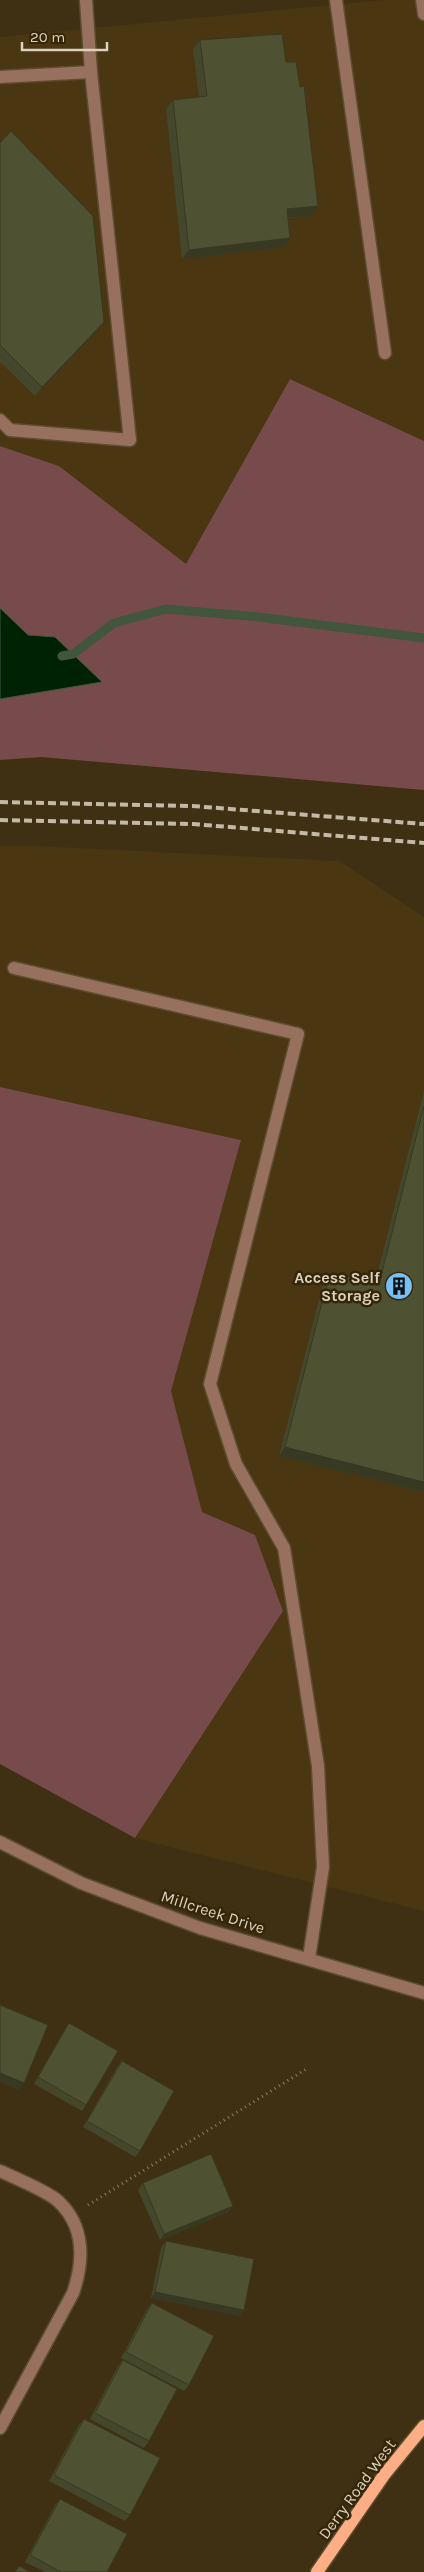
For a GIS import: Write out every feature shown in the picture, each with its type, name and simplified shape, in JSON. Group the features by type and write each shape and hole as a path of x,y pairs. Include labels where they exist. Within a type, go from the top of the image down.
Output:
{"main road":[{"name":"Derry Road West","path":"317,2572 384,2475 424,2426"}],"street":[{"path":"0,420 10,430 130,440 91,72 86,0"},
{"path":"336,0 385,352"},
{"path":"422,0 424,14"},
{"path":"0,77 91,72"},
{"path":"14,968 298,1034 210,1384 236,1464 284,1548 318,1766 323,1867 309,1958"},
{"name":"Millcreek Drive","path":"0,1842 81,1883 200,1928 309,1958 424,1993"},
{"path":"0,2171 57,2200 70,2216 81,2242 80,2272 73,2293 0,2428"}],"path":[{"path":"70,2216 308,2068"}],"shaded area":[{"path":"384,0 424,0 424,441 290,379 186,565 59,466 0,446 0,37"},
{"path":"290,379 424,441 424,790 41,757 0,760 0,446 59,466 186,564"},
{"path":"0,608 28,635 55,637 102,682 0,699"},
{"path":"0,846 35,846 339,861 424,917 424,1911 135,1838 283,1611 255,1535 202,1513 171,1391 241,1140 0,1087"},
{"path":"0,1087 241,1140 171,1391 202,1512 255,1535 283,1611 135,1838 0,1764"}],"building":[{"path":"282,34 286,62 296,62 300,87 304,86 318,206 287,209 290,238 189,250 173,100 207,96 200,40"},
{"path":"11,131 93,216 104,322 42,387 0,345 0,143"},
{"name":"Access Self Storage","path":"424,1106 424,1482 285,1447 330,1272 379,1284"},
{"path":"0,2005 48,2025 24,2083 0,2073"},
{"path":"69,2023 118,2051 86,2105 38,2077"},
{"path":"122,2061 174,2091 140,2151 87,2121"},
{"path":"211,2154 233,2206 164,2234 143,2183"},
{"path":"166,2241 254,2259 244,2310 155,2292"},
{"path":"152,2303 214,2336 189,2385 126,2352"},
{"path":"123,2360 177,2389 149,2441 95,2413"},
{"path":"84,2419 160,2458 130,2515 54,2475"},
{"path":"60,2499 127,2534 107,2572 61,2572 30,2555"},
{"path":"19,2566 30,2572 15,2572"}],"waterway":[{"path":"62,656 73,654 114,623 166,609 258,617 424,638"}],"railway":[{"path":"0,802 192,806 424,824"},
{"path":"0,820 193,824 424,843"}],"place":[{"name":"Access Self Storage","path":"399,1286"}]}
